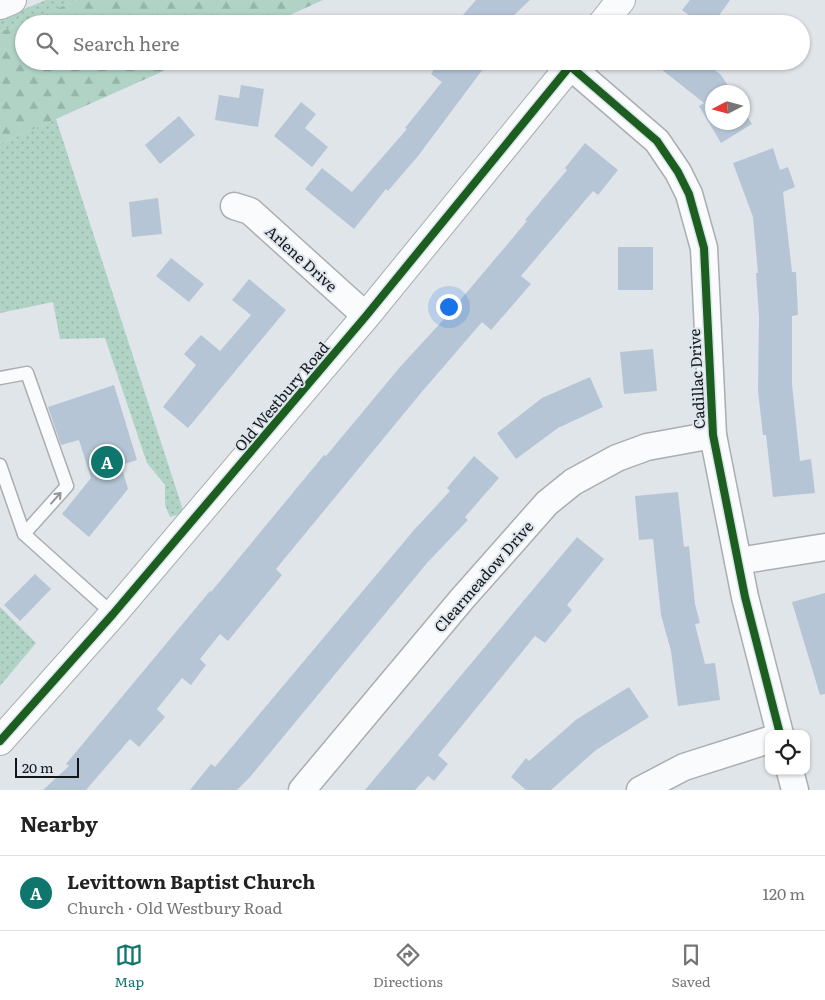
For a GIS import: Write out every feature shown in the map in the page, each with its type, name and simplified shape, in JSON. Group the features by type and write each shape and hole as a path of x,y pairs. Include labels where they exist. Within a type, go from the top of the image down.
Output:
{"main road":[{"path":"0,5 12,0"},
{"path":"609,15 620,0"},
{"name":"Old Westbury Road","path":"0,741 113,614 366,316 567,70"}],"street":[{"name":"Cadillac Drive","path":"579,70 657,141 678,172 688,194 704,248 713,435 744,597 779,730"},
{"name":"Arlene Drive","path":"234,206 250,211 366,316"},
{"name":"Clearmeadow Drive","path":"302,790 462,599 547,503 573,482 617,458 647,447 713,435"},
{"path":"738,560 825,547"},
{"path":"640,790 684,767 765,741"},
{"path":"791,775 795,790"}],"lane":[{"path":"0,378 27,374 67,486 24,534"},
{"path":"0,465 24,534 113,614"}],"green space":[{"path":"46,0 78,0 41,15 15,15 15,26 0,32 0,19"},
{"path":"78,0 323,0 290,15 41,15"},
{"path":"15,26 15,70 166,70 0,144 0,32"},
{"path":"56,119 184,513 170,517 165,505 165,485 147,463 105,338 60,339 53,302 0,313 0,144"},
{"path":"0,607 36,643 0,686"}],"building":[{"path":"476,0 530,0 514,15 463,15"},
{"path":"690,0 730,0 719,15 689,15 682,10"},
{"path":"434,70 482,70 418,156 388,191 386,189 354,229 305,189 322,168 352,192 407,129 405,128 442,82 431,74"},
{"path":"662,70 715,70 721,75 727,85 705,85 705,116 699,106 704,103"},
{"path":"241,85 264,89 258,127 215,120 219,95 239,98"},
{"path":"301,102 316,114 305,128 328,147 312,167 274,136"},
{"path":"179,116 195,135 160,164 145,145"},
{"path":"713,130 742,130 721,143"},
{"path":"585,143 618,170 598,195 593,191 521,276 531,284 491,330 482,322 420,394 276,569 282,575 228,641 220,634 200,659 206,665 191,685 182,678 157,709 165,717 139,747 130,739 86,790 43,790 69,766 66,764 324,455 326,456 400,367 446,317 527,221 525,220 567,170 565,168"},
{"path":"773,148 780,170 788,167 795,187 783,192 792,272 796,272 798,315 792,316 792,384 800,461 811,459 815,493 773,497 766,435 763,435 758,391 759,317 756,273 758,273 753,217 733,163"},
{"path":"158,198 162,234 132,237 129,202"},
{"path":"618,247 653,247 653,290 618,290"},
{"path":"171,258 204,284 189,302 156,276"},
{"path":"249,279 286,310 188,428 163,407 196,365 184,354 201,335 220,351 251,315 232,300"},
{"path":"653,349 657,391 624,394 620,352"},
{"path":"590,377 603,407 558,428 516,459 497,433 542,398"},
{"path":"114,385 137,460 121,465 128,489 89,537 62,514 91,478 79,440 61,445 48,407"},
{"path":"474,456 499,478 465,517 468,520 427,563 250,777 237,790 190,790 211,764 215,767 414,530 450,491 447,488"},
{"path":"678,492 684,547 689,546 695,604 700,623 695,624 705,664 715,663 720,700 678,706 671,651 661,615 653,539 639,540 635,496"},
{"path":"577,537 604,559 567,605 572,610 545,643 535,636 438,755 448,764 434,781 428,776 415,790 365,790"},
{"path":"35,574 51,589 20,621 4,605"},
{"path":"825,593 825,694 820,695 792,602"},
{"path":"629,687 649,717 596,750 551,790 526,790 511,777 526,758 529,761 577,719"}],"cycle path":[{"path":"0,741 113,614 366,316 567,70"},
{"path":"575,70 657,141 678,172 689,194 704,248 713,435 745,597 779,730"}],"place":[{"name":"Levittown Baptist Church","path":"107,462"}]}
